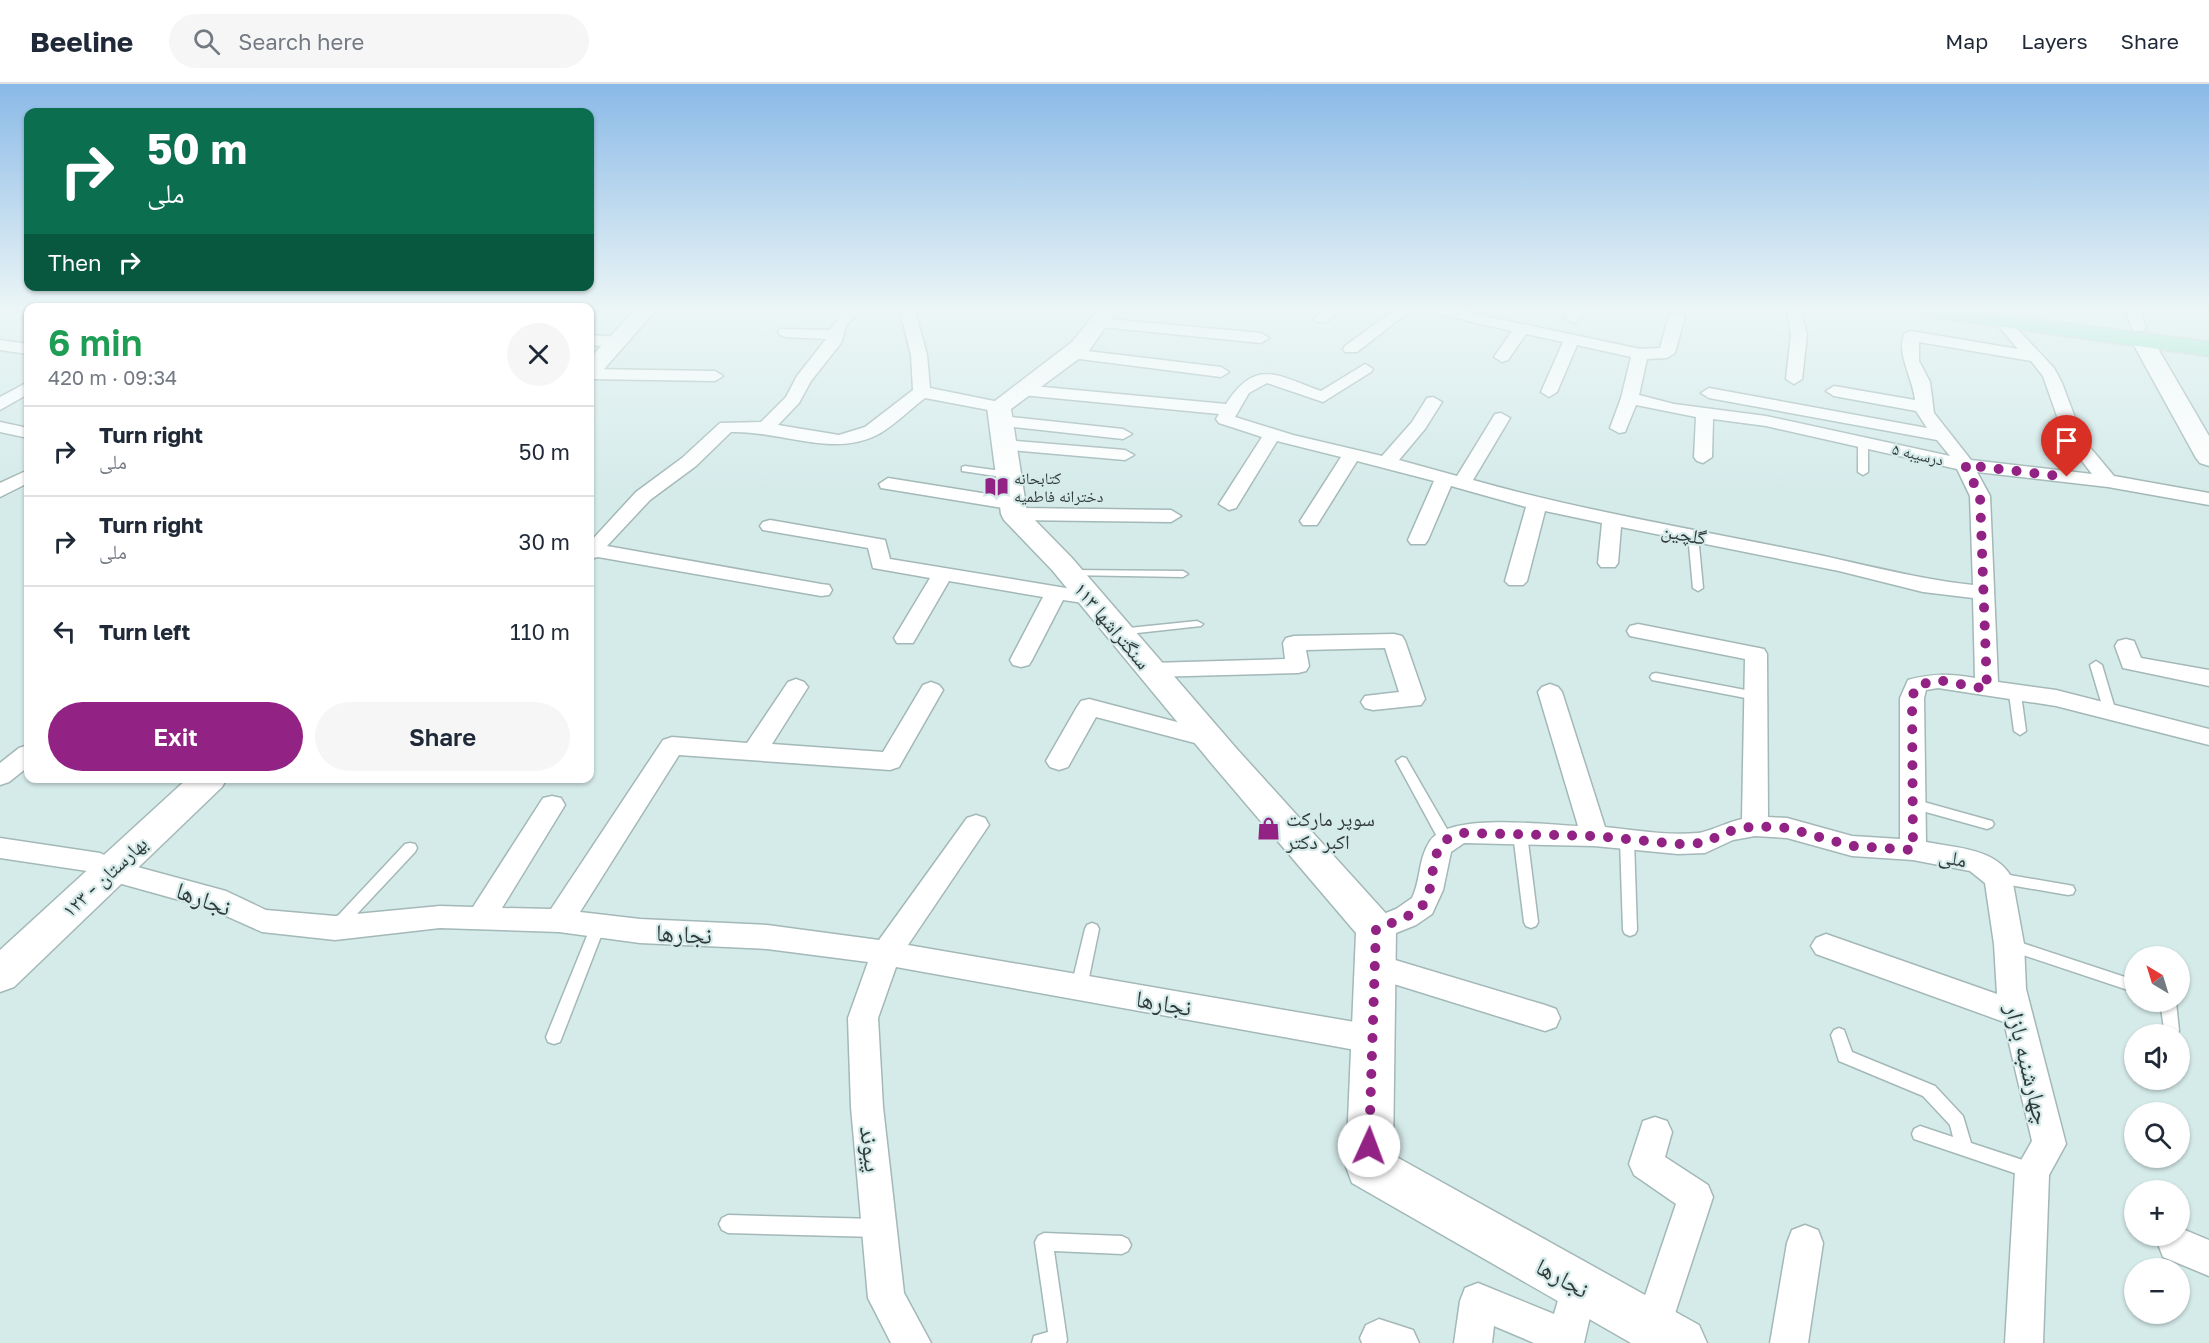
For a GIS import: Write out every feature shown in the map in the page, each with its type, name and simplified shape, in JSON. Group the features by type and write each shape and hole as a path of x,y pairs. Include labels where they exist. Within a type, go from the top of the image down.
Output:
{"street":[{"path":"765,428 793,399 811,370"},
{"path":"920,370 922,392"},
{"path":"1012,498 1007,416 1054,370"},
{"path":"1202,370 1221,372"},
{"path":"1007,416 1231,410 1243,390 1266,377 1323,397 1364,370"},
{"path":"1548,392 1558,370"},
{"path":"1619,428 1630,398 1636,370"},
{"path":"1794,379 1795,370"},
{"path":"1916,370 1922,382 1925,414 1963,461 1980,496 1987,689"},
{"path":"2046,370 2063,404 2072,434 2108,482"},
{"path":"2163,370 2206,447"},
{"path":"594,373 715,376"},
{"path":"0,405 24,390"},
{"path":"1834,391 1925,407"},
{"path":"922,392 1007,416 1125,455"},
{"path":"594,550 643,496 689,462 726,427 750,426 840,440 871,431 922,392"},
{"path":"1708,393 1943,436"},
{"name":"درسیبه ۵","path":"1630,398 1705,413 1766,421 1963,461 2209,499"},
{"path":"1387,462 1419,425 1432,402"},
{"name":"گلچین","path":"1231,410 1225,419 1273,434 1387,462 1538,504 1840,565 1923,586 1984,593"},
{"path":"1703,457 1705,413"},
{"path":"1007,416 1123,434"},
{"path":"1418,540 1454,480 1501,418"},
{"path":"2,429 24,432"},
{"path":"1229,504 1273,434"},
{"path":"1310,521 1352,454"},
{"path":"0,491 24,478"},
{"path":"888,484 1171,516"},
{"name":"سنگتراشها ۱۱۳","path":"1012,498 1063,583 1090,598 1210,740 1375,947"},
{"path":"1516,581 1538,504"},
{"path":"1608,563 1612,519"},
{"path":"770,526 878,544 880,564 943,574 1063,583 1021,660"},
{"path":"594,552 821,590"},
{"path":"905,638 943,574"},
{"path":"1638,631 1756,654 1755,826"},
{"path":"1151,670 1298,666 1294,643 1394,641 1413,699 1373,702"},
{"path":"2126,646 2131,663 2209,678"},
{"path":"1913,850 1912,698 1916,686 1938,680 2015,694 2056,698 2209,737"},
{"path":"754,752 796,687"},
{"path":"559,921 672,746 890,761 931,690"},
{"path":"1550,692 1594,836"},
{"path":"1059,761 1089,707 1210,740"},
{"path":"0,776 24,757"},
{"name":"بهارستان - ۱۲۳","path":"0,975 205,783"},
{"path":"480,919 552,805"},
{"name":"پیوند","path":"912,1343 886,1298 867,1107 863,1018 886,953 976,825"},
{"name":"ملی","path":"1446,840 1463,833 1594,836 1678,844 1705,843 1726,832 1755,826 1787,828 1852,846 1913,850 1988,870"},
{"path":"1446,840 1436,854 1431,883 1423,904 1375,947 1545,1018"},
{"name":"نجارها","path":"0,848 100,863 111,870 216,899 262,921 335,928 440,917 559,921 598,926 768,938 886,953 1372,1039"},
{"name":"چهارشنبه بازار","path":"1988,870 2009,944 2011,989 2049,1144 2032,1171 2024,1343"},
{"path":"1826,946 2017,1014"},
{"name":"نجارها","path":"1375,947 1369,1167 1667,1335"},
{"path":"1655,1132 1646,1164 1696,1197 1667,1335"},
{"path":"1789,1343 1805,1243"},
{"path":"2181,1246 2209,1258"},
{"path":"1473,1343 1478,1301 1567,1338 1579,1286"}],"lane":[{"path":"1863,442 1863,472"},
{"path":"965,469 1012,498"},
{"path":"1693,535 1698,588"},
{"path":"1063,583 1183,574"},
{"path":"1119,632 1197,624"},
{"path":"2096,665 2110,712"},
{"path":"1656,677 1756,696"},
{"path":"2015,694 2020,731"},
{"path":"1402,761 1446,840"},
{"path":"1913,804 1987,824"},
{"path":"1520,834 1531,922"},
{"path":"1627,840 1630,930"},
{"path":"335,928 410,848"},
{"path":"1988,870 2068,890"},
{"path":"554,1037 598,926"},
{"path":"1079,987 1092,929"},
{"path":"2009,944 2124,983"},
{"path":"1839,1035 1845,1056 1929,1091 1957,1121 1964,1149"},
{"path":"1920,1134 2032,1171"},
{"path":"728,1224 880,1228"},
{"path":"1041,1343 1058,1340 1044,1242 1122,1245"}],"place":[{"name":"کتابحانه دخترانه فاطمیه","path":"996,487"},
{"name":"سوپر مارکت اکبر دکتر","path":"1268,829"}],"route":[{"path":"1369,1146 1376,929 1409,916 1423,904 1431,883 1436,854 1446,840 1463,833 1594,836 1678,844 1705,843 1726,832 1755,826 1787,828 1852,846 1913,850 1912,698 1916,686 1925,681 1938,680 1987,689 1980,496 1965,465 2067,477"}]}
